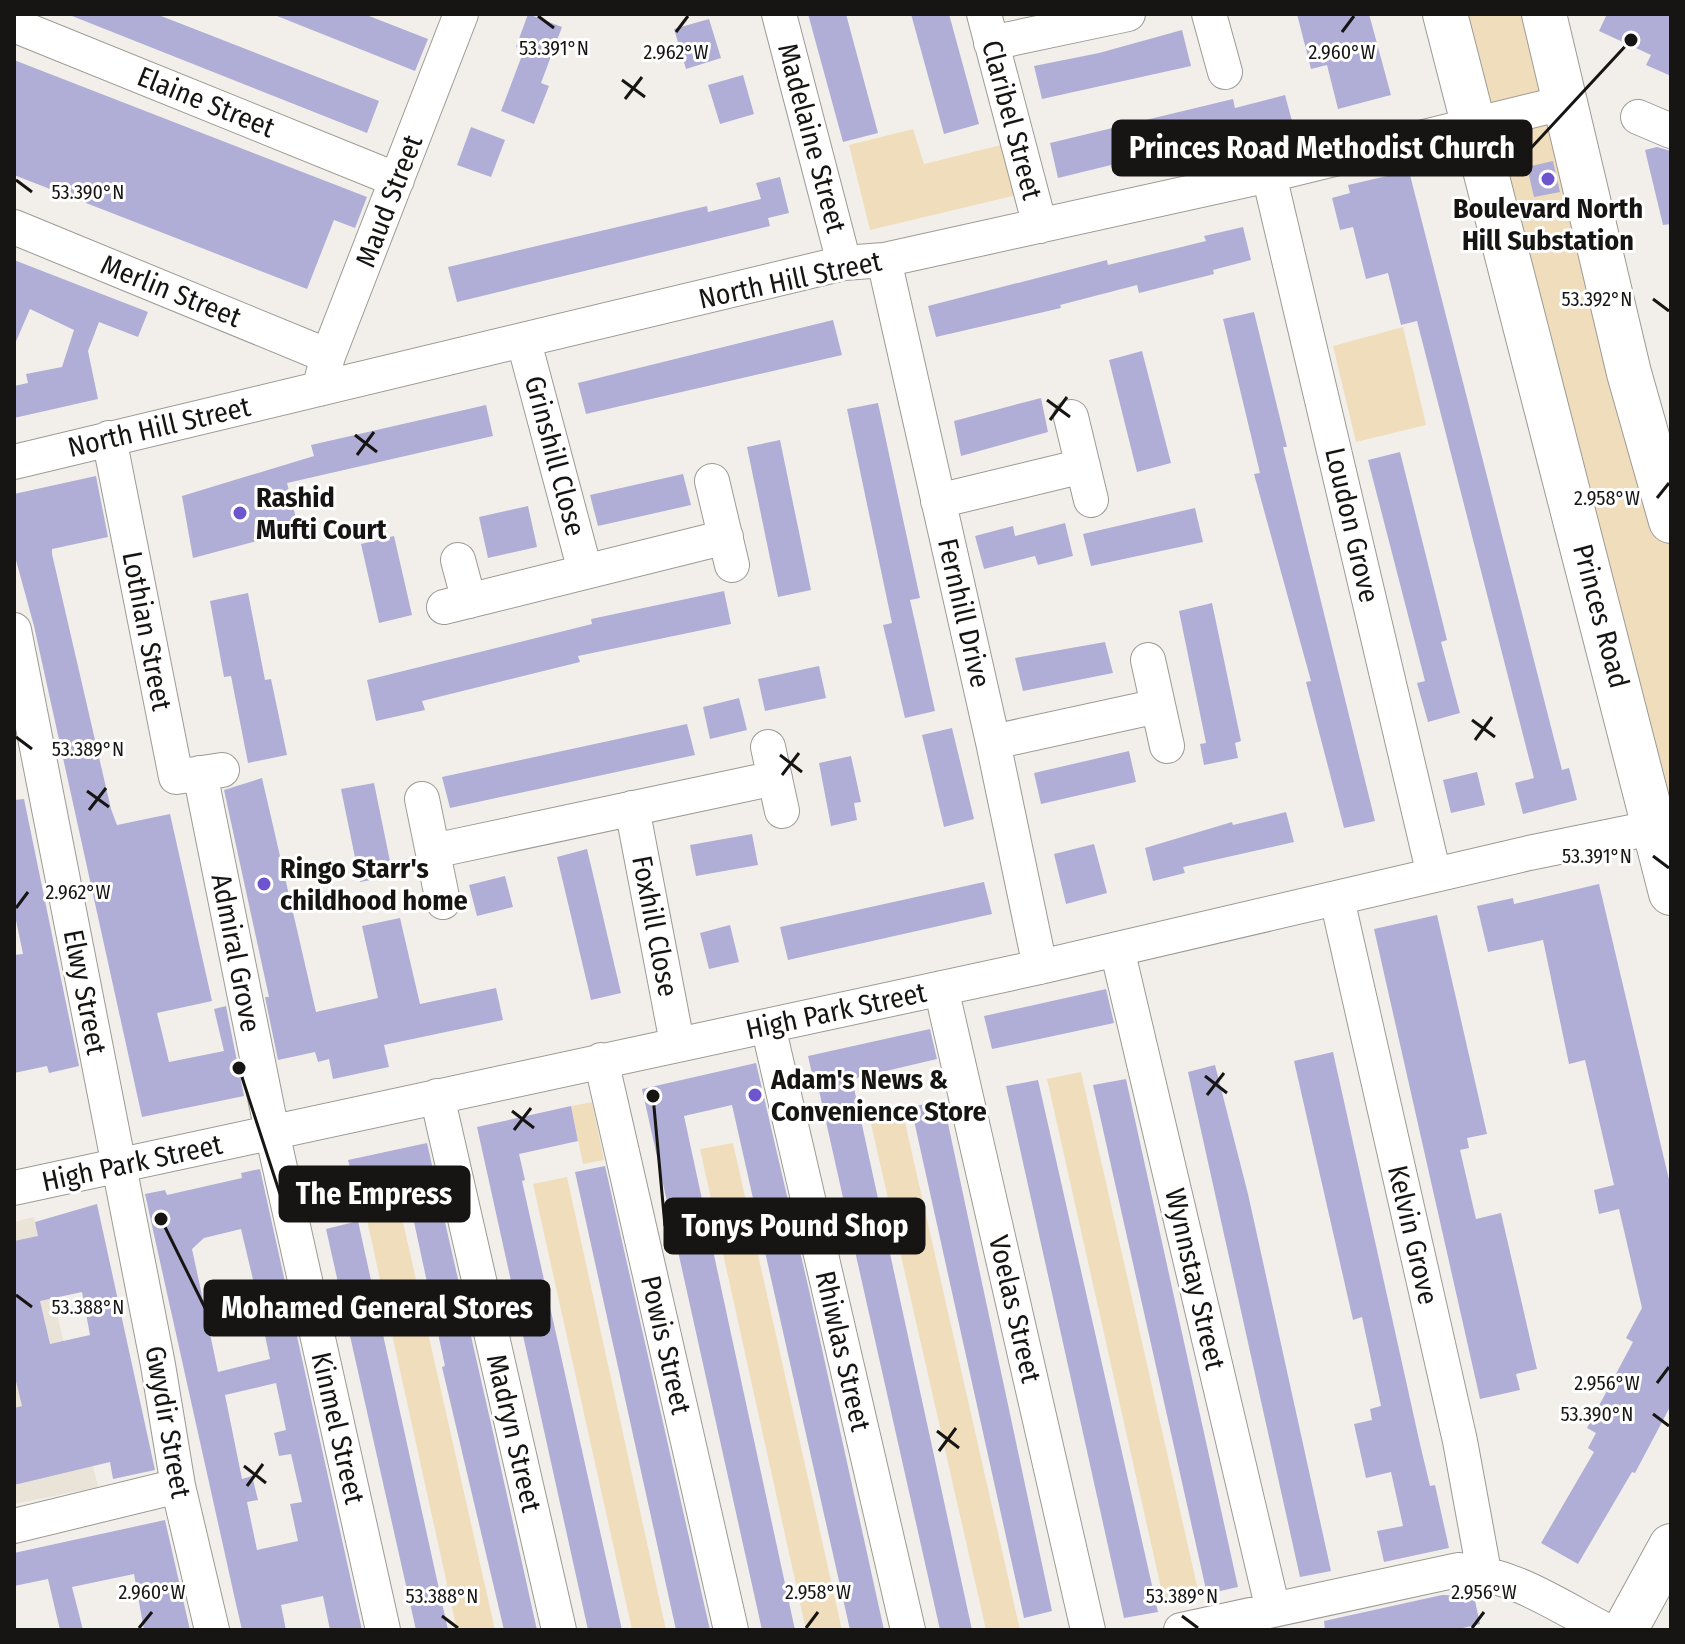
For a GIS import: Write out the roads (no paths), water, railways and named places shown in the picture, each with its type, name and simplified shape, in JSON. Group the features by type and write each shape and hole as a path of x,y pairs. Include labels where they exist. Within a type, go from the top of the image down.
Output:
{"main road":[{"name":"Princes Road","path":"1445,14 1671,893"},
{"path":"1544,14 1629,373 1671,521"},
{"path":"1625,1630 1671,1546"}],"street":[{"name":"Madelaine Street","path":"779,14 844,263"},
{"path":"988,29 1128,14"},
{"path":"1209,14 1225,72"},
{"name":"Maud Street","path":"319,389 328,356 397,180 450,17"},
{"name":"Elaine Street","path":"14,25 397,180"},
{"name":"Claribel Street","path":"988,29 1040,226"},
{"name":"North Hill Street","path":"14,462 844,263 884,260 1040,226 1269,175 1567,102"},
{"path":"1638,117 1671,131"},
{"name":"Loudon Grove","path":"1269,175 1434,875"},
{"name":"Merlin Street","path":"14,227 328,356"},
{"name":"Fernhill Drive","path":"884,260 993,742 1040,967"},
{"name":"Grinshill Close","path":"524,342 585,571"},
{"path":"1071,417 1091,500"},
{"name":"Lothian Street","path":"109,438 176,777 212,772"},
{"path":"938,501 1083,466"},
{"name":"Grinshill Close","path":"458,560 456,604 585,571 729,551 712,481"},
{"name":"Elwy Street","path":"14,630 119,1165"},
{"path":"1148,660 1167,746"},
{"path":"993,742 1158,706"},
{"path":"433,851 632,808 771,762 782,811"},
{"name":"Admiral Grove","path":"212,772 272,1132"},
{"path":"422,799 443,902"},
{"name":"Foxhill Close","path":"632,808 677,1043"},
{"name":"High Park Street","path":"14,1188 1040,967 1656,827"},
{"name":"Kelvin Grove","path":"1337,899 1460,1441 1484,1572"},
{"name":"Wynnstay Street","path":"1117,949 1273,1610"},
{"name":"Voelas Street","path":"941,988 1088,1630"},
{"name":"Rhiwlas Street","path":"768,1026 908,1630"},
{"name":"Powis Street","path":"601,1060 731,1630"},
{"name":"Madryn Street","path":"437,1096 559,1630"},
{"name":"Kinmel Street","path":"272,1132 383,1630"},
{"name":"Gwydir Street","path":"119,1165 178,1486 212,1630"},
{"path":"14,1526 178,1486"},
{"path":"1181,1630 1458,1570 1484,1572 1516,1582 1605,1630"}],"place":[{"name":"Princes Road Methodist Church","path":"1631,40"},
{"name":"Boulevard North Hill Substation","path":"1548,179"},
{"name":"Rashid Mufti Court","path":"240,513"},
{"name":"Ringo Starr's childhood home","path":"264,884"},
{"name":"The Empress","path":"239,1068"},
{"name":"Adam's News & Convenience Store","path":"755,1095"},
{"name":"Tonys Pound Shop","path":"653,1096"},
{"name":"Mohamed General Stores","path":"161,1219"}]}
